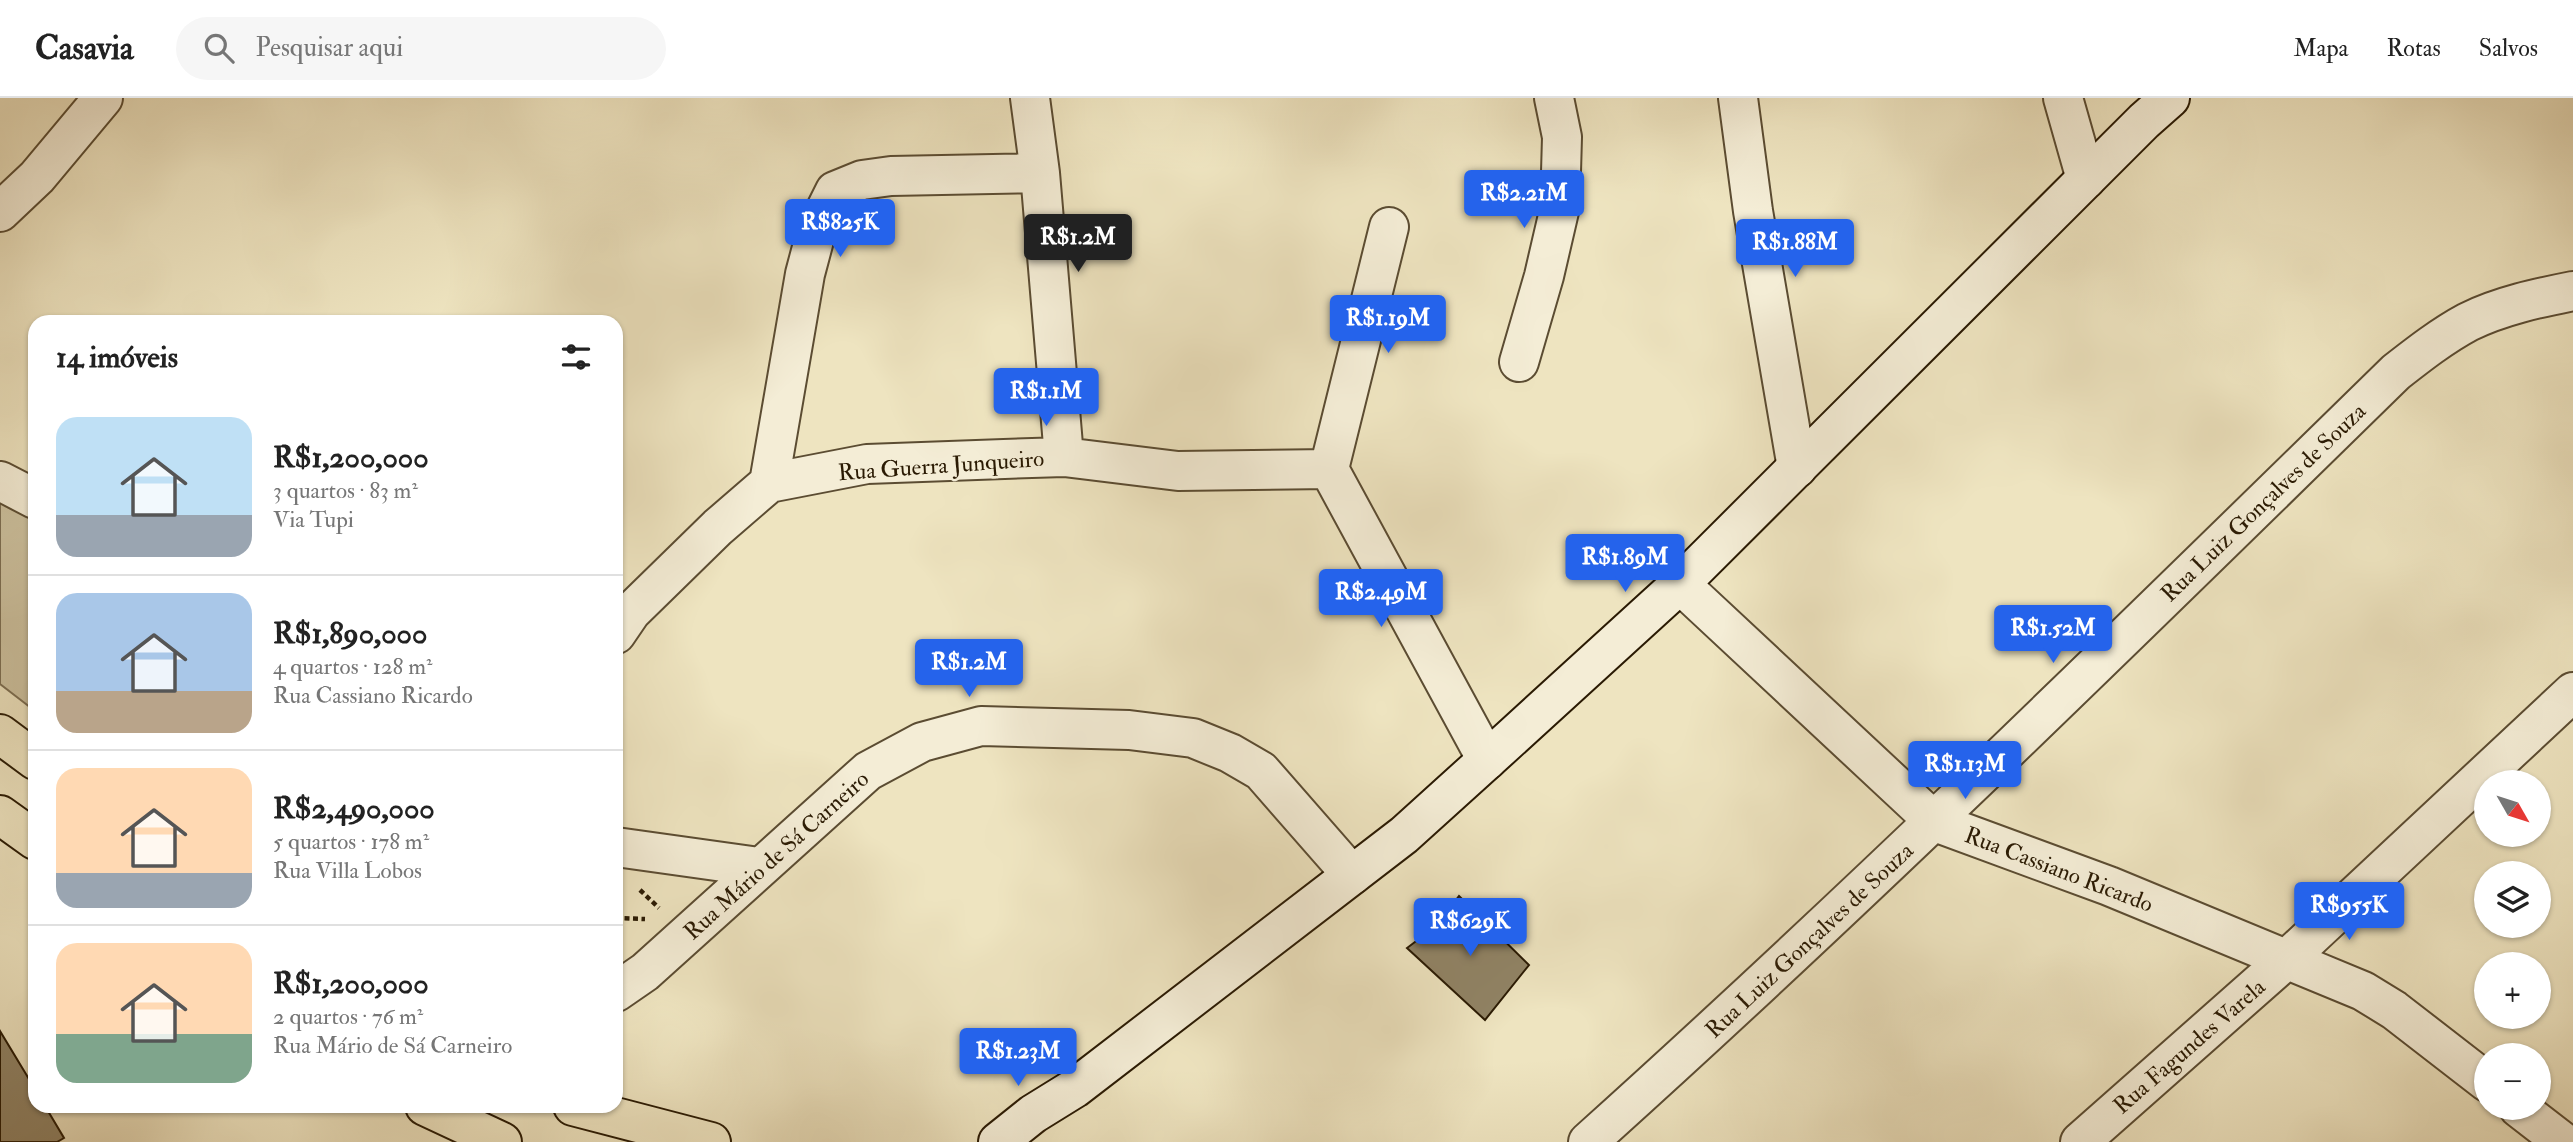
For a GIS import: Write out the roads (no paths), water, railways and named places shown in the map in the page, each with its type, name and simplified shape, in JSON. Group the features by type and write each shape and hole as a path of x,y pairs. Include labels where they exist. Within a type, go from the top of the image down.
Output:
{"main road":[{"path":"0,734 28,755"},
{"path":"0,815 28,835"},
{"path":"440,1113 502,1142"},
{"path":"600,1113 711,1142"}],"street":[{"path":"0,212 37,177 103,98"},
{"path":"1030,98 1040,173 1064,457"},
{"path":"1519,362 1544,276 1560,207 1562,137 1554,98"},
{"path":"1738,98 1753,211 1797,468"},
{"path":"2063,98 2086,179"},
{"path":"998,1142 1033,1114 1075,1087 1404,835 1680,584 2170,98"},
{"path":"769,483 805,274 818,225 835,191 862,180 891,176 1040,173"},
{"path":"1389,227 1329,469 1487,760"},
{"name":"Rua Luiz Gonçalves de Souza","path":"1588,1142 1702,1041 1935,822 2396,372 2435,341 2470,321 2535,298 2573,291"},
{"name":"Rua Guerra Junqueiro","path":"623,624 631,612 718,527 769,483 867,464 1064,457 1178,471 1329,469"},
{"path":"0,481 28,495"},
{"name":"Rua Cassiano Ricardo","path":"1680,584 1935,822 2109,886 2329,975 2373,998 2424,1032 2474,1072"},
{"name":"Rua Fagundes Varela","path":"2080,1142 2287,959 2571,698"},
{"name":"Rua Mário de Sá Carneiro","path":"623,987 645,972 869,771 922,742 981,726 1129,730 1193,738 1230,753 1261,771 1352,875"},
{"path":"623,848 759,867"},
{"path":"1034,1142 1075,1087"},
{"path":"2535,1120 2563,1142"}]}
